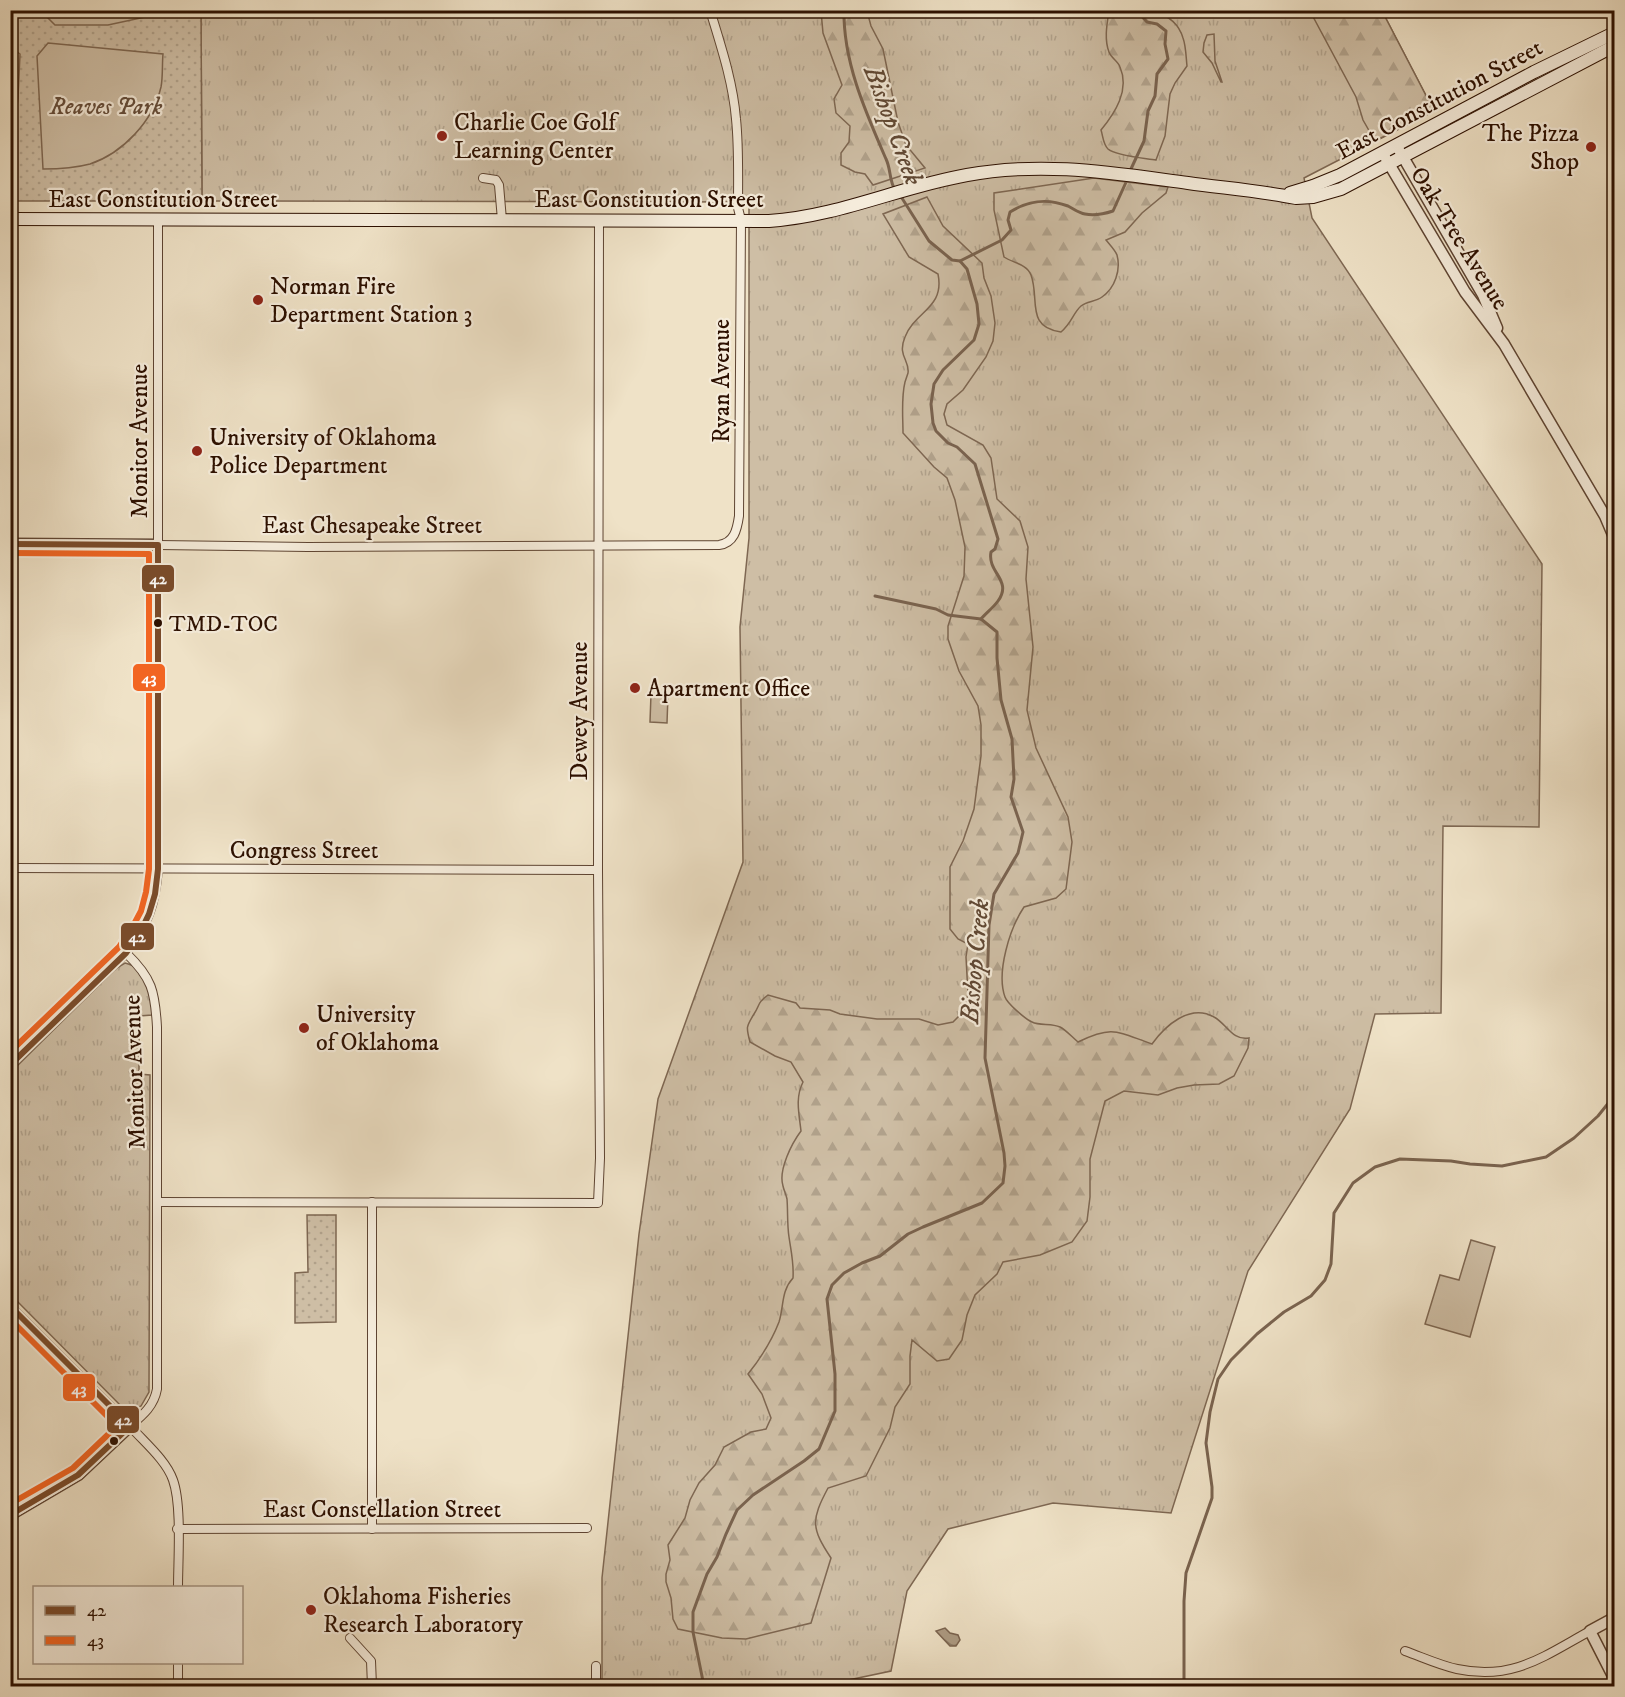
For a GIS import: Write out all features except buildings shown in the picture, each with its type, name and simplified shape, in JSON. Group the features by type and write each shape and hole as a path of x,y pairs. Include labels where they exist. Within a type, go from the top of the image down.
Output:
{"main road":[{"name":"East Constitution Street","path":"1280,195 1314,186 1340,175 1534,72 1614,33"},
{"name":"East Constitution Street","path":"10,219 769,221 808,217 873,201 930,183 984,172 1029,168 1082,169 1296,198 1329,193 1403,157 1614,46"}],"street":[{"name":"Ryan Avenue","path":"710,10 732,88 736,119 738,208 741,220 739,516 735,535 731,540"},
{"name":"Oak Tree Avenue","path":"1396,144 1483,295 1504,345"},
{"name":"Oak Tree Avenue","path":"1382,152 1465,292 1504,345 1605,516 1614,537"},
{"path":"483,178 495,180 499,185 502,220"},
{"name":"Monitor Avenue","path":"130,1425 149,1410 156,1397 157,1389 156,1005 151,984 126,953 140,933 153,907 158,869 158,220"},
{"name":"Dewey Avenue","path":"372,1202 598,1203 600,1146 599,220"},
{"path":"1444,257 1456,249"},
{"name":"East Chesapeake Street","path":"10,544 308,547 599,546 719,545 727,544 731,540"},
{"name":"Congress Street","path":"10,868 598,870"},
{"path":"10,1065 126,953"},
{"path":"157,1202 372,1202 372,1529"},
{"path":"10,1306 130,1425 174,1481 178,1586"},
{"path":"10,1515 78,1476 130,1425"},
{"path":"10,1504 38,1498"},
{"name":"East Constellation Street","path":"177,1529 587,1528"},
{"path":"1405,1651 1454,1668 1484,1673 1503,1672 1532,1662 1614,1618"},
{"path":"1590,1631 1614,1677"},
{"path":"350,1638 370,1660 372,1686"},
{"path":"178,1664 178,1686"},
{"path":"596,1666 596,1686"}],"green space":[{"path":"1141,10 1162,15 1178,27 1184,41 1187,66 1170,94 1165,136 1156,160 1117,153 1108,149 1104,142 1101,130 1120,101 1123,84 1120,67 1107,47 1106,32 1109,11"},
{"name":"Reaves Park","path":"10,11 201,11 202,201 11,201"},
{"path":"41,11 173,11 108,25 55,25"},
{"path":"201,11 1382,11 1434,111 1304,178 1312,218 1542,564 1539,827 1443,826 1441,1013 1375,1014 1350,1109 1248,1271 1171,1513 1053,1503 948,1529 907,1591 891,1671 820,1686 602,1686 602,1578 639,1234 658,1099 743,862 740,627 749,538 749,202 202,201"},
{"path":"821,11 867,11 871,26 883,49 898,122 906,145 925,168 873,185 865,174 841,165 841,153 849,142 850,126 836,113 834,99 842,85 823,33"},
{"path":"1310,11 1382,11 1434,111 1375,141 1363,120 1356,97"},
{"path":"1214,34 1215,61 1222,82 1203,52 1207,35"},
{"path":"48,43 163,54 161,87 157,100 144,123 125,144 90,164 43,169 37,56"},
{"path":"11,47 20,54 18,98 11,158"},
{"path":"1094,178 1168,187 1166,193 1142,213 1125,232 1106,240 1116,253 1118,261 1114,284 1102,297 1081,306 1061,332 1050,329 1038,318 1029,271 1004,257 994,210 994,193"},
{"path":"927,197 943,226 982,263 984,278 991,296 995,323 993,341 986,357 963,390 947,404 944,414 947,425 983,445 991,458 997,499 1020,521 1028,547 1026,579 1033,647 1027,710 1036,748 1068,817 1072,842 1066,889 1056,898 1024,907 1014,926 1003,963 1002,975 1006,1000 1029,1020 1060,1027 1078,1042 1100,1033 1115,1032 1152,1044 1179,1018 1205,1013 1219,1020 1234,1035 1249,1038 1248,1048 1234,1076 1219,1084 1177,1088 1158,1095 1124,1091 1105,1101 1090,1159 1090,1197 1087,1221 1072,1242 1040,1255 1003,1262 997,1274 975,1295 967,1315 962,1340 949,1359 937,1361 912,1340 910,1384 895,1407 890,1428 866,1476 828,1488 818,1508 816,1524 820,1539 831,1558 811,1623 746,1639 722,1638 678,1629 673,1619 666,1574 670,1560 668,1545 685,1518 690,1500 699,1483 715,1465 724,1447 751,1432 766,1429 771,1418 762,1394 748,1374 776,1329 785,1293 793,1278 787,1199 783,1188 782,1172 801,1131 798,1100 803,1082 791,1062 750,1042 748,1025 760,1002 768,995 796,1003 800,1008 830,1010 840,1014 877,1019 919,1019 938,1025 953,1022 964,1011 968,994 966,957 968,944 958,939 950,929 950,867 963,841 974,809 981,756 981,725 978,706 959,671 948,639 948,626 964,576 965,547 955,500 947,478 903,433 903,394 908,368 902,349 903,343 910,328 937,295 938,274 909,257 883,214"},
{"path":"651,694 668,695 667,723 650,722"},
{"path":"125,963 138,970 143,976 151,1000 152,1015 139,1016 139,1074 150,1075 149,1392 141,1406 130,1411 121,1406 11,1295 11,1072 115,969"},
{"path":"307,1215 336,1215 336,1322 295,1323 295,1273 308,1272"},
{"path":"1471,1240 1495,1247 1470,1337 1425,1324 1440,1275 1459,1280"}],"water":[{"path":"945,1628 950,1633 958,1635 960,1640 956,1646 950,1646 936,1631"}],"waterway":[{"name":"Bishop Creek","path":"844,10 847,49 857,87 888,163 895,190"},
{"path":"1130,171 1144,141 1148,111 1155,96 1157,74 1168,59 1165,44 1166,31 1157,24 1147,22 1136,10"},
{"path":"960,261 1002,240 1011,230 1008,220 1010,212 1017,208 1045,201 1060,203 1085,214 1106,213 1113,211 1127,180"},
{"name":"Bishop Creek","path":"704,1686 693,1632 693,1612 707,1574 717,1557 737,1510 753,1495 819,1449 835,1411 835,1374 827,1299 832,1285 844,1273 880,1256 908,1234 982,1203 1003,1183 1004,1153 985,1058 989,925 994,894 1018,853 1023,832 1011,797 1014,779 1012,739 1001,700 997,632 981,619 998,601 1003,587 991,559 991,552 995,549 998,539 975,464 936,431 931,404 934,384 943,370 974,340 979,324 977,304 967,269 960,261 952,260 929,241 900,195"},
{"path":"875,596 936,609 948,615 981,619"},
{"path":"1184,1686 1186,1573 1212,1498 1206,1443 1218,1379 1231,1360 1257,1334 1284,1312 1311,1296 1325,1280 1331,1264 1334,1213 1353,1183 1375,1167 1400,1159 1502,1166 1546,1157 1574,1138 1598,1116 1614,1096"}],"transit line":[{"name":"42","path":"10,544 158,545 158,869 155,894 140,933 126,953 10,1065"},
{"name":"43","path":"10,553 149,554 149,869 141,911 119,947 10,1052"},
{"name":"42","path":"10,1306 130,1426 78,1475 10,1515"},
{"name":"43","path":"10,1319 117,1426 73,1468 10,1504"}],"place":[{"name":"Charlie Coe Golf Learning Center","path":"442,136"},
{"name":"The Pizza Shop","path":"1591,147"},
{"name":"Norman Fire Department Station 3","path":"258,300"},
{"name":"University of Oklahoma Police Department","path":"197,451"},
{"name":"TMD-TOC","path":"158,623"},
{"name":"Apartment Office","path":"635,688"},
{"name":"University of Oklahoma","path":"304,1028"},
{"name":"Oklahoma Fisheries Research Laboratory","path":"311,1610"}]}
